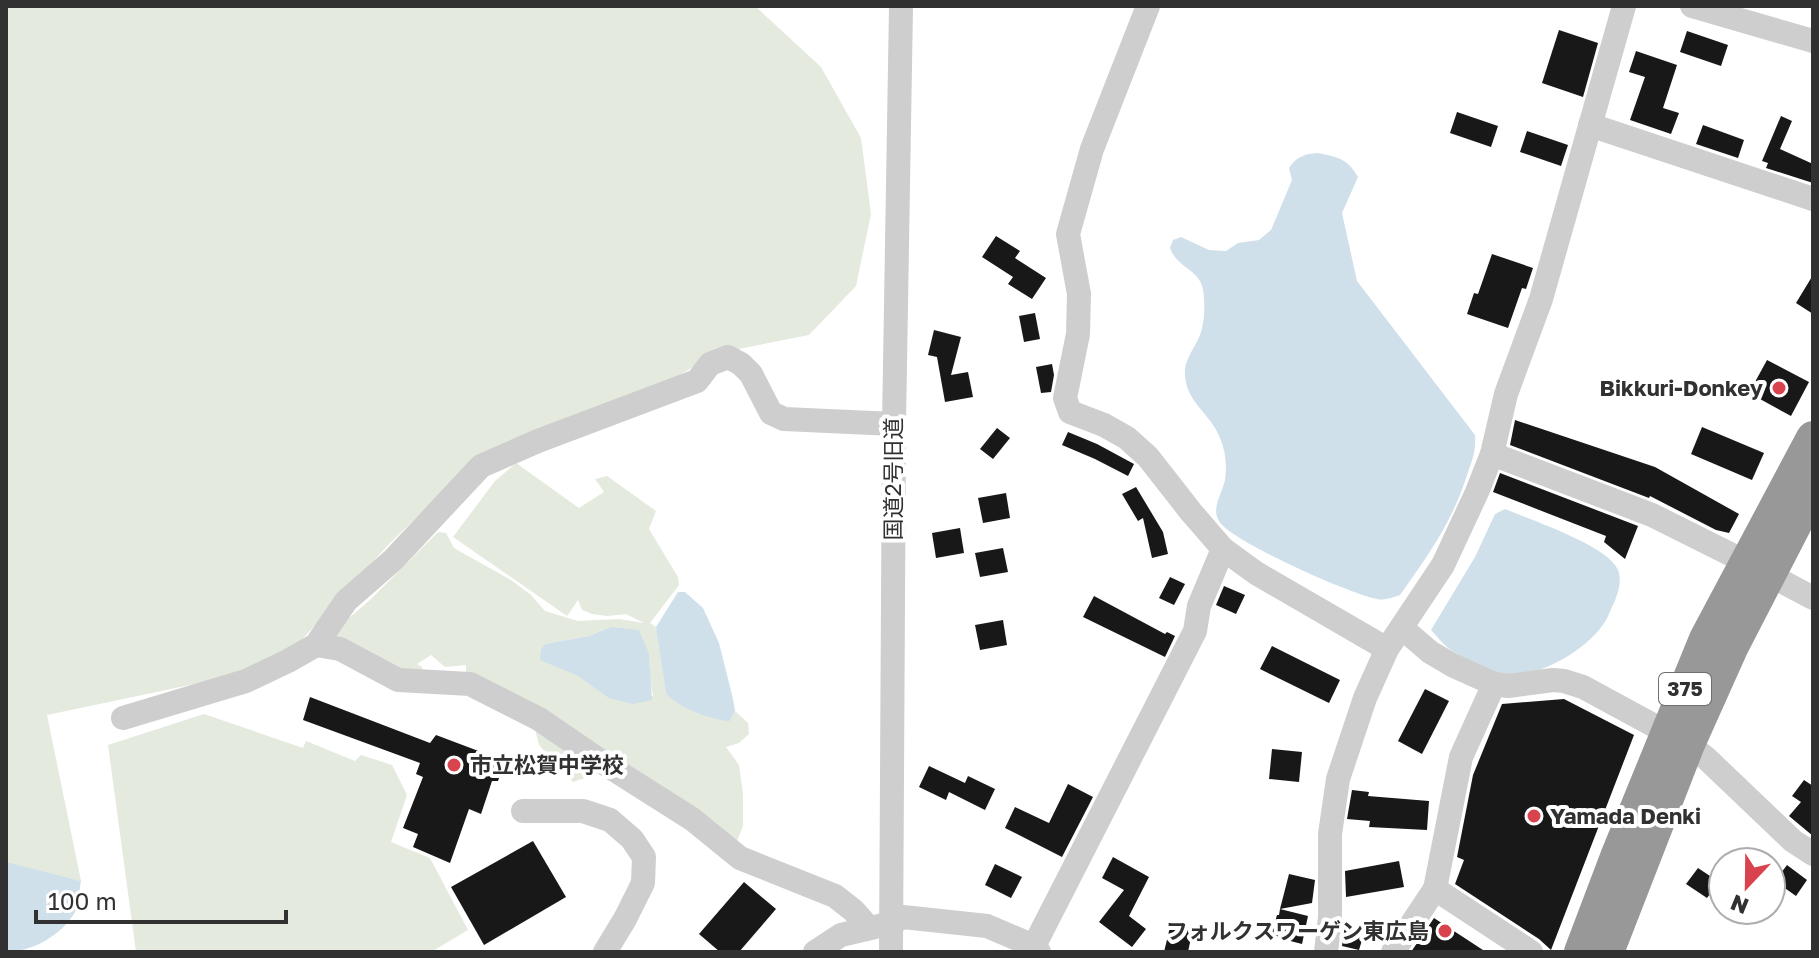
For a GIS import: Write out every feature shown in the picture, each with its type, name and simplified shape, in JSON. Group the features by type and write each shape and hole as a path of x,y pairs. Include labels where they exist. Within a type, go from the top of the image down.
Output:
{"highway":[{"name":"375","path":"1581,952 1677,739 1731,648 1756,569 1813,438"},
{"name":"375","path":"1756,569 1813,489"},
{"name":"375","path":"1607,952 1677,739"}],"street":[{"name":"国道2号旧道","path":"891,952 880,926 894,424 901,6"},
{"path":"1148,6 1092,149 1068,234 1079,294 1078,334 1065,398 1070,412 1127,438 1148,457 1223,549 1256,573 1387,649"},
{"path":"1326,952 1330,917 1330,834 1338,779 1365,698 1387,649 1443,565 1492,454 1506,394 1541,299 1624,6"},
{"path":"1692,6 1813,41"},
{"path":"1590,125 1813,199"},
{"path":"123,718 246,681 316,645 346,601 393,560 481,466 697,381 710,364 719,360 728,357 741,364 751,374 771,413 784,419 894,424"},
{"path":"1492,454 1652,515 1813,598"},
{"path":"815,952 841,935 903,917 987,926 1036,949 1195,631 1199,606 1223,549"},
{"path":"1402,628 1430,652 1494,684 1508,686 1553,680 1583,687 1706,758 1793,841 1813,854"},
{"path":"316,645 340,649 398,680 470,684 539,719 680,810 740,858 835,896 880,926"},
{"path":"1393,952 1435,889 1461,757 1494,684"},
{"path":"523,811 583,811 610,820 632,839 644,857 643,883 605,952"},
{"path":"1435,889 1531,952"}],"shaded area":[{"path":"6,6 755,6 821,67 861,138 871,214 856,286 809,335 713,354 677,377 475,460 389,544 288,655 223,678 47,715 81,881 6,864"},
{"path":"516,463 579,508 604,492 595,479 607,476 656,511 649,529 678,577 679,585 650,623 656,627 658,635 666,693 730,721 735,711 748,723 749,734 739,743 726,747 739,765 743,794 743,826 735,846 466,676 466,665 445,667 431,655 417,664 422,667 424,675 415,675 327,637 371,599 438,532 446,533 454,548 511,580 545,611 578,621 619,619 644,623 626,614 592,614 582,610 578,600 567,616 453,537 495,481","holes":["611,627 649,654 653,696 591,685 545,644 589,636"]},
{"path":"204,714 303,748 306,741 355,761 361,755 392,765 407,795 391,842 430,858 468,930 431,952 136,952 108,745"},
{"path":"535,729 602,772 573,782 539,745"}],"water":[{"path":"1318,153 1342,160 1358,177 1342,213 1357,281 1475,435 1471,463 1448,522 1400,595 1386,599 1363,595 1293,566 1245,541 1219,521 1217,506 1226,475 1224,448 1216,430 1190,394 1185,376 1186,364 1202,327 1204,295 1201,282 1173,255 1170,248 1173,240 1181,237 1209,250 1226,251 1238,243 1259,240 1271,230 1292,180 1289,168 1302,156"},
{"path":"1505,509 1583,542 1610,559 1620,577 1617,595 1607,618 1589,641 1550,666 1509,675 1494,672 1461,656 1448,648 1431,630 1475,557 1495,514"},
{"path":"678,592 685,592 703,608 719,643 735,711 730,721 695,712 678,704 666,693 656,627"},
{"path":"611,627 639,630 649,654 652,700 633,704 609,698 578,676 540,660 545,644 589,636"},
{"path":"6,862 81,881 77,909 62,928 36,945 6,952"}],"building":[{"path":"1559,30 1598,43 1583,97 1542,83"},
{"path":"1687,31 1728,45 1721,66 1680,52"},
{"path":"1636,51 1677,65 1663,108 1679,113 1671,134 1630,120 1645,77 1629,72"},
{"path":"1457,112 1498,126 1491,147 1450,133"},
{"path":"1781,116 1792,121 1780,149 1813,164 1813,183 1766,168 1768,163 1762,161"},
{"path":"1703,125 1744,140 1738,158 1696,144"},
{"path":"1527,131 1568,145 1561,166 1520,152"},
{"path":"996,236 1020,251 1015,258 1046,278 1032,299 1008,284 1013,277 982,257"},
{"path":"1492,254 1533,268 1526,289 1522,288 1508,328 1467,314 1474,293 1478,294"},
{"path":"1813,275 1813,314 1796,303"},
{"path":"1035,313 1040,339 1024,342 1019,316"},
{"path":"934,330 961,337 951,375 968,372 973,397 945,402 937,357 928,355"},
{"name":"Bikkuri-Donkey","path":"1767,360 1809,382 1791,416 1749,393"},
{"path":"1052,364 1051,392 1041,393 1036,367"},
{"path":"1515,420 1655,467 1739,514 1729,533 1716,530 1650,496 1510,445"},
{"path":"1702,427 1764,453 1752,480 1691,454"},
{"path":"997,428 1010,438 993,459 980,449"},
{"path":"1068,432 1134,464 1128,476 1062,445"},
{"path":"1500,473 1638,526 1625,559 1604,542 1606,536 1493,492"},
{"path":"1136,487 1163,532 1168,554 1152,558 1143,518 1138,521 1122,494"},
{"path":"1006,493 1010,518 983,523 978,498"},
{"path":"960,528 964,553 936,558 932,533"},
{"path":"1003,548 1008,572 980,577 975,553"},
{"path":"1170,577 1185,584 1174,605 1159,598"},
{"path":"1224,586 1245,595 1236,614 1216,605"},
{"path":"1094,596 1165,634 1175,636 1165,657 1083,617"},
{"path":"1003,620 1007,645 980,650 975,625"},
{"path":"1272,646 1340,680 1329,703 1260,669"},
{"path":"1425,689 1449,701 1422,754 1398,741"},
{"path":"310,697 430,743 436,735 505,761 498,781 492,781 481,814 469,809 450,863 413,847 418,834 403,828 423,777 416,774 420,763 303,720"},
{"name":"Yamada Denki","path":"1564,699 1634,735 1551,950 1455,884 1464,860 1457,857 1473,775 1502,704"},
{"path":"1272,749 1302,752 1299,782 1269,779"},
{"path":"929,766 965,783 968,776 995,789 985,810 949,792 946,800 919,787"},
{"path":"1804,780 1813,786 1813,836 1789,816 1801,802 1792,796"},
{"path":"1068,784 1093,797 1062,857 1005,828 1015,807 1049,823"},
{"path":"1352,790 1369,792 1368,796 1429,801 1427,830 1369,827 1370,821 1347,819"},
{"path":"533,841 566,897 484,945 451,887"},
{"path":"1113,857 1149,877 1129,916 1146,929 1132,947 1099,922 1124,890 1102,878"},
{"path":"1399,861 1404,887 1346,897 1345,871"},
{"path":"995,864 1022,877 1011,898 985,885"},
{"path":"1787,865 1807,880 1796,896 1787,890"},
{"path":"1698,868 1707,874 1707,898 1686,884"},
{"path":"1289,874 1315,880 1312,903 1280,909"},
{"path":"744,882 776,909 739,952 720,952 699,934"},
{"path":"1280,909 1308,916 1302,944 1271,936"},
{"name":"フォルクスワーゲン東広島","path":"1434,918 1486,952 1411,952"},
{"path":"1171,923 1193,928 1188,952 1164,952"},
{"path":"1345,925 1365,930 1359,950 1342,946"}],"place":[{"name":"Bikkuri-Donkey","path":"1779,388"},
{"name":"市立松賀中学校","path":"454,765"},
{"name":"Yamada Denki","path":"1534,816"},
{"name":"フォルクスワーゲン東広島","path":"1445,931"}]}
